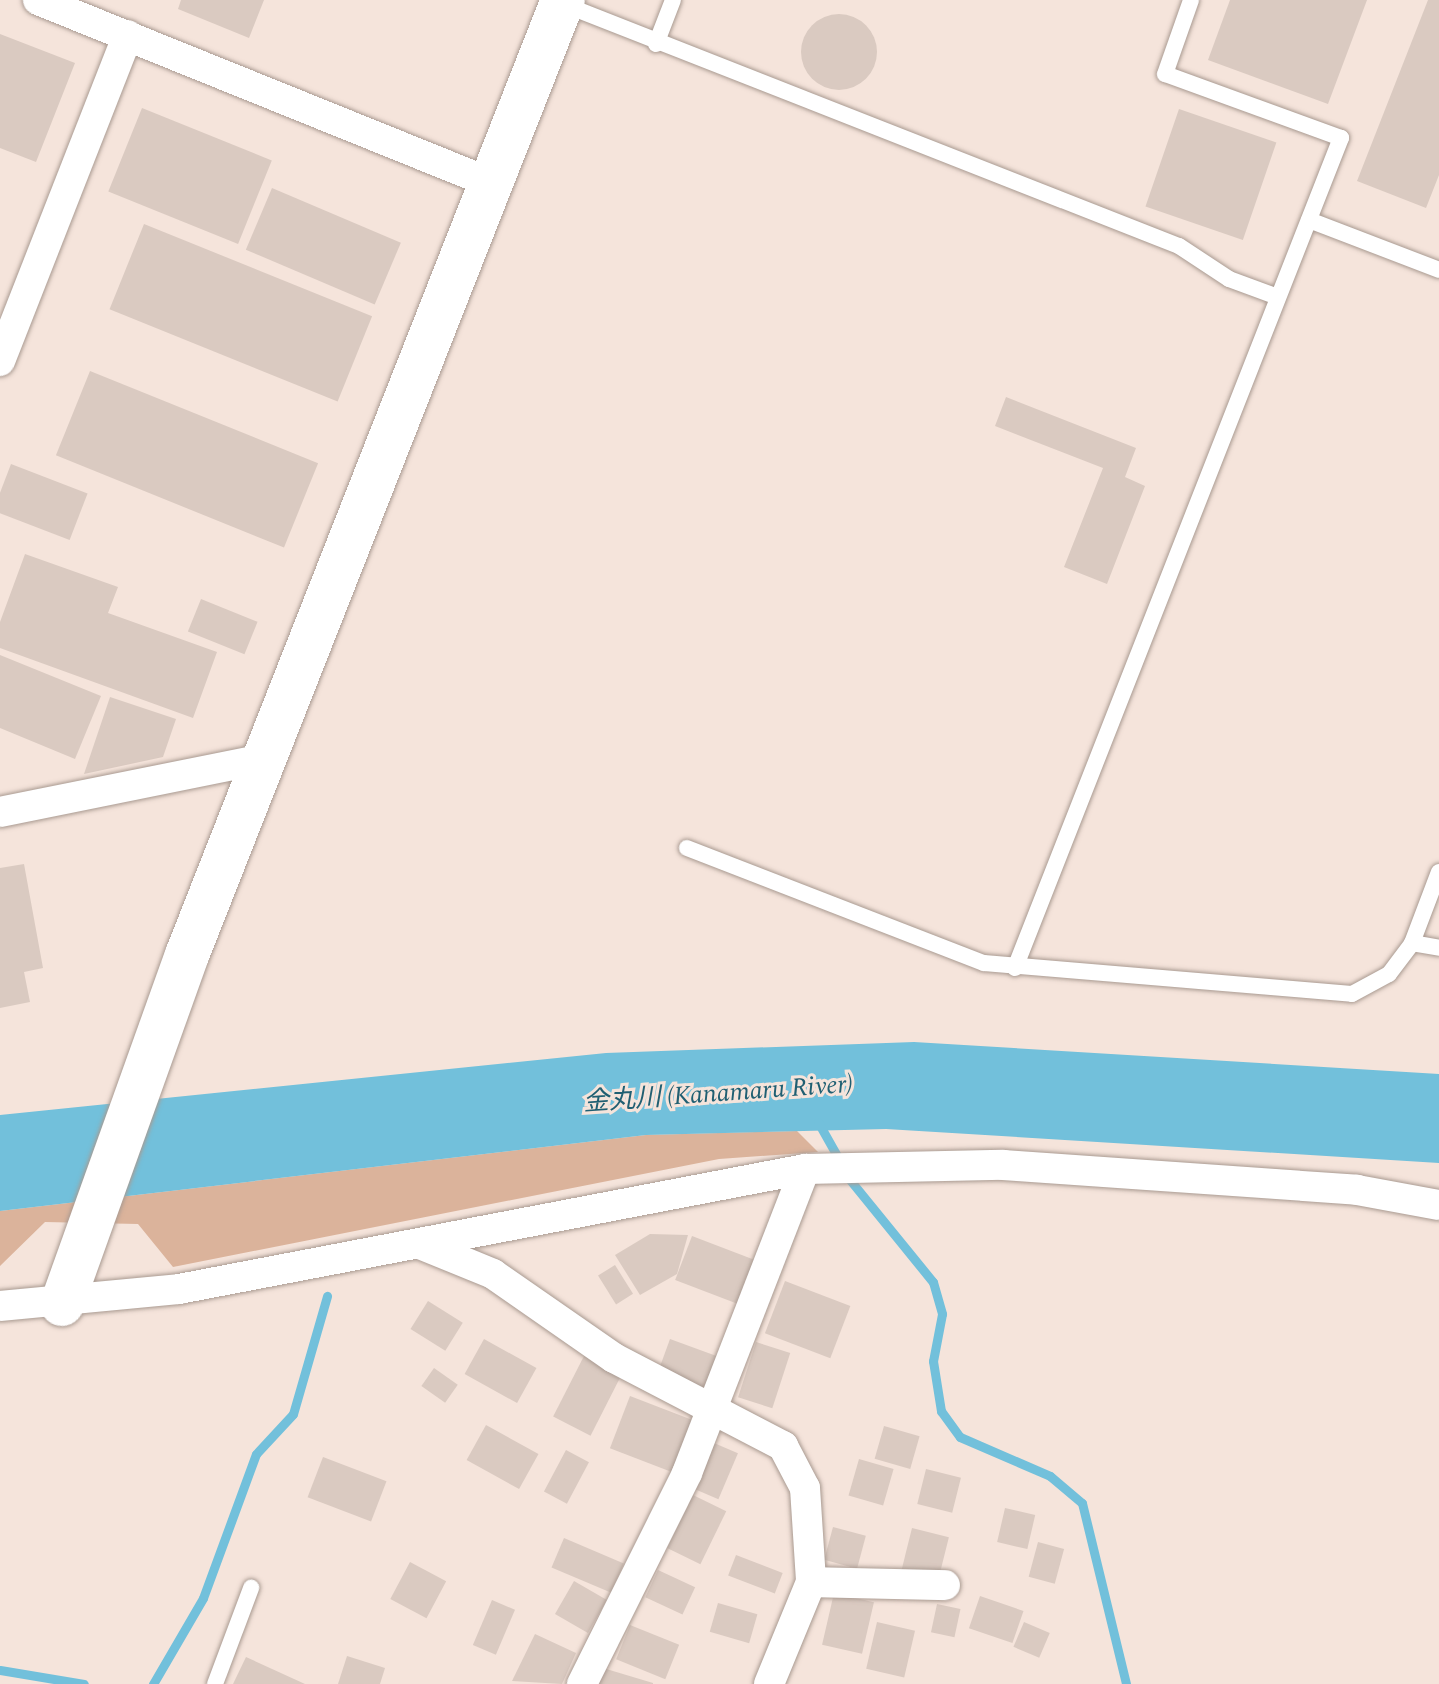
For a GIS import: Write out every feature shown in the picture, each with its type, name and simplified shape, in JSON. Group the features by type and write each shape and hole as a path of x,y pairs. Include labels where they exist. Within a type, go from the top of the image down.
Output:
{"street":[{"path":"38,0 491,183"},
{"path":"62,1304 83,1235 187,955 562,2"},
{"path":"0,361 128,35"},
{"path":"0,812 264,759"},
{"path":"0,1306 62,1304 420,1244 814,1169 1019,1166 1357,1190 1439,1205"},
{"path":"582,1684 712,1414 814,1169"},
{"path":"420,1244 493,1274 614,1358 712,1414 783,1446 805,1488 811,1582 769,1684"},
{"path":"811,1582 945,1585"}],"lane":[{"path":"656,44 673,0"},
{"path":"1015,968 1341,138 1165,74 1191,0"},
{"path":"562,2 656,44 1179,246 1229,279 1278,297"},
{"path":"1309,220 1439,270"},
{"path":"687,848 984,963 1352,994 1389,974 1412,943 1439,872"},
{"path":"1412,943 1439,948"},
{"path":"215,1684 251,1588"}],"shaded area":[{"path":"797,1131 818,1152 719,1159 173,1267 138,1224 45,1222 0,1266 0,1211 646,1135"}],"water":[{"name":"金丸川 (Kanamaru River)","path":"914,1042 1439,1074 1439,1163 886,1129 646,1135 0,1211 0,1115 606,1053"}],"building":[{"path":"181,0 264,0 249,38 178,9"},
{"path":"1230,0 1367,0 1328,104 1208,60"},
{"path":"1428,0 1439,0 1439,175 1426,208 1357,181"},
{"path":"839,14 853,17 866,25 874,38 877,52 874,66 866,79 853,87 839,90 825,87 812,79 804,66 801,52 804,38 812,25 825,17"},
{"path":"0,34 75,63 36,162 0,148"},
{"path":"142,108 272,160 238,244 108,191"},
{"path":"1179,109 1276,143 1243,240 1145,206"},
{"path":"272,188 401,243 375,304 246,250"},
{"path":"144,224 372,316 338,401 110,309"},
{"path":"90,371 318,463 284,548 56,455"},
{"path":"1006,397 1136,448 1125,477 1145,486 1107,584 1064,567 1103,468 995,426"},
{"path":"11,464 88,493 70,540 0,513 0,493"},
{"path":"25,554 118,587 108,613 217,652 193,718 0,648 0,622"},
{"path":"201,599 258,622 244,654 188,631"},
{"path":"0,655 101,696 75,759 0,728"},
{"path":"110,697 176,719 163,757 84,774"},
{"path":"24,864 43,968 24,972 30,1002 0,1008 0,868"},
{"path":"650,1234 688,1235 677,1274 640,1295 615,1255"},
{"path":"692,1236 755,1260 739,1304 675,1280"},
{"path":"615,1265 633,1294 616,1304 598,1276"},
{"path":"785,1281 850,1306 830,1358 765,1333"},
{"path":"428,1301 463,1323 445,1351 411,1329"},
{"path":"484,1339 536,1368 517,1403 465,1374"},
{"path":"670,1339 723,1358 708,1398 656,1378"},
{"path":"756,1342 790,1353 772,1408 738,1397"},
{"path":"584,1356 621,1375 591,1436 553,1417"},
{"path":"434,1368 458,1385 445,1403 421,1386"},
{"path":"630,1396 696,1421 676,1474 610,1448"},
{"path":"486,1425 538,1454 519,1489 467,1460"},
{"path":"884,1426 920,1436 910,1469 875,1459"},
{"path":"714,1443 738,1453 718,1499 694,1489"},
{"path":"566,1450 589,1462 567,1504 544,1491"},
{"path":"323,1457 386,1481 371,1522 308,1497"},
{"path":"859,1459 894,1469 883,1505 849,1496"},
{"path":"926,1469 961,1478 952,1513 917,1504"},
{"path":"693,1495 726,1511 700,1564 667,1548"},
{"path":"1005,1508 1035,1515 1027,1549 997,1542"},
{"path":"833,1527 866,1536 857,1569 824,1560"},
{"path":"912,1528 949,1537 938,1581 901,1572"},
{"path":"564,1538 624,1563 611,1593 551,1567"},
{"path":"1038,1542 1064,1549 1055,1584 1029,1577"},
{"path":"736,1555 783,1573 775,1593 728,1576"},
{"path":"410,1562 446,1581 426,1618 390,1599"},
{"path":"658,1570 695,1587 682,1615 645,1597"},
{"path":"574,1581 607,1600 588,1633 555,1614"},
{"path":"834,1593 874,1602 862,1654 822,1645"},
{"path":"980,1596 1023,1611 1012,1643 969,1628"},
{"path":"492,1600 515,1610 496,1655 473,1645"},
{"path":"718,1603 757,1614 749,1643 710,1632"},
{"path":"937,1604 960,1609 954,1637 931,1632"},
{"path":"877,1622 915,1631 904,1678 866,1669"},
{"path":"1024,1622 1050,1633 1039,1658 1013,1647"},
{"path":"630,1625 679,1645 665,1679 616,1659"},
{"path":"535,1634 576,1653 562,1684 512,1681"},
{"path":"347,1656 385,1668 380,1684 338,1684"},
{"path":"246,1657 305,1684 233,1684"},
{"path":"603,1668 653,1683 653,1684 598,1684"}],"waterway":[{"path":"818,1122 840,1161"},
{"path":"846,1175 933,1282 942,1314 933,1361 941,1411 960,1437 1050,1476 1082,1503 1126,1684"},
{"path":"153,1684 203,1598 256,1454 293,1414 327,1296"},
{"path":"0,1670 84,1684"}]}
